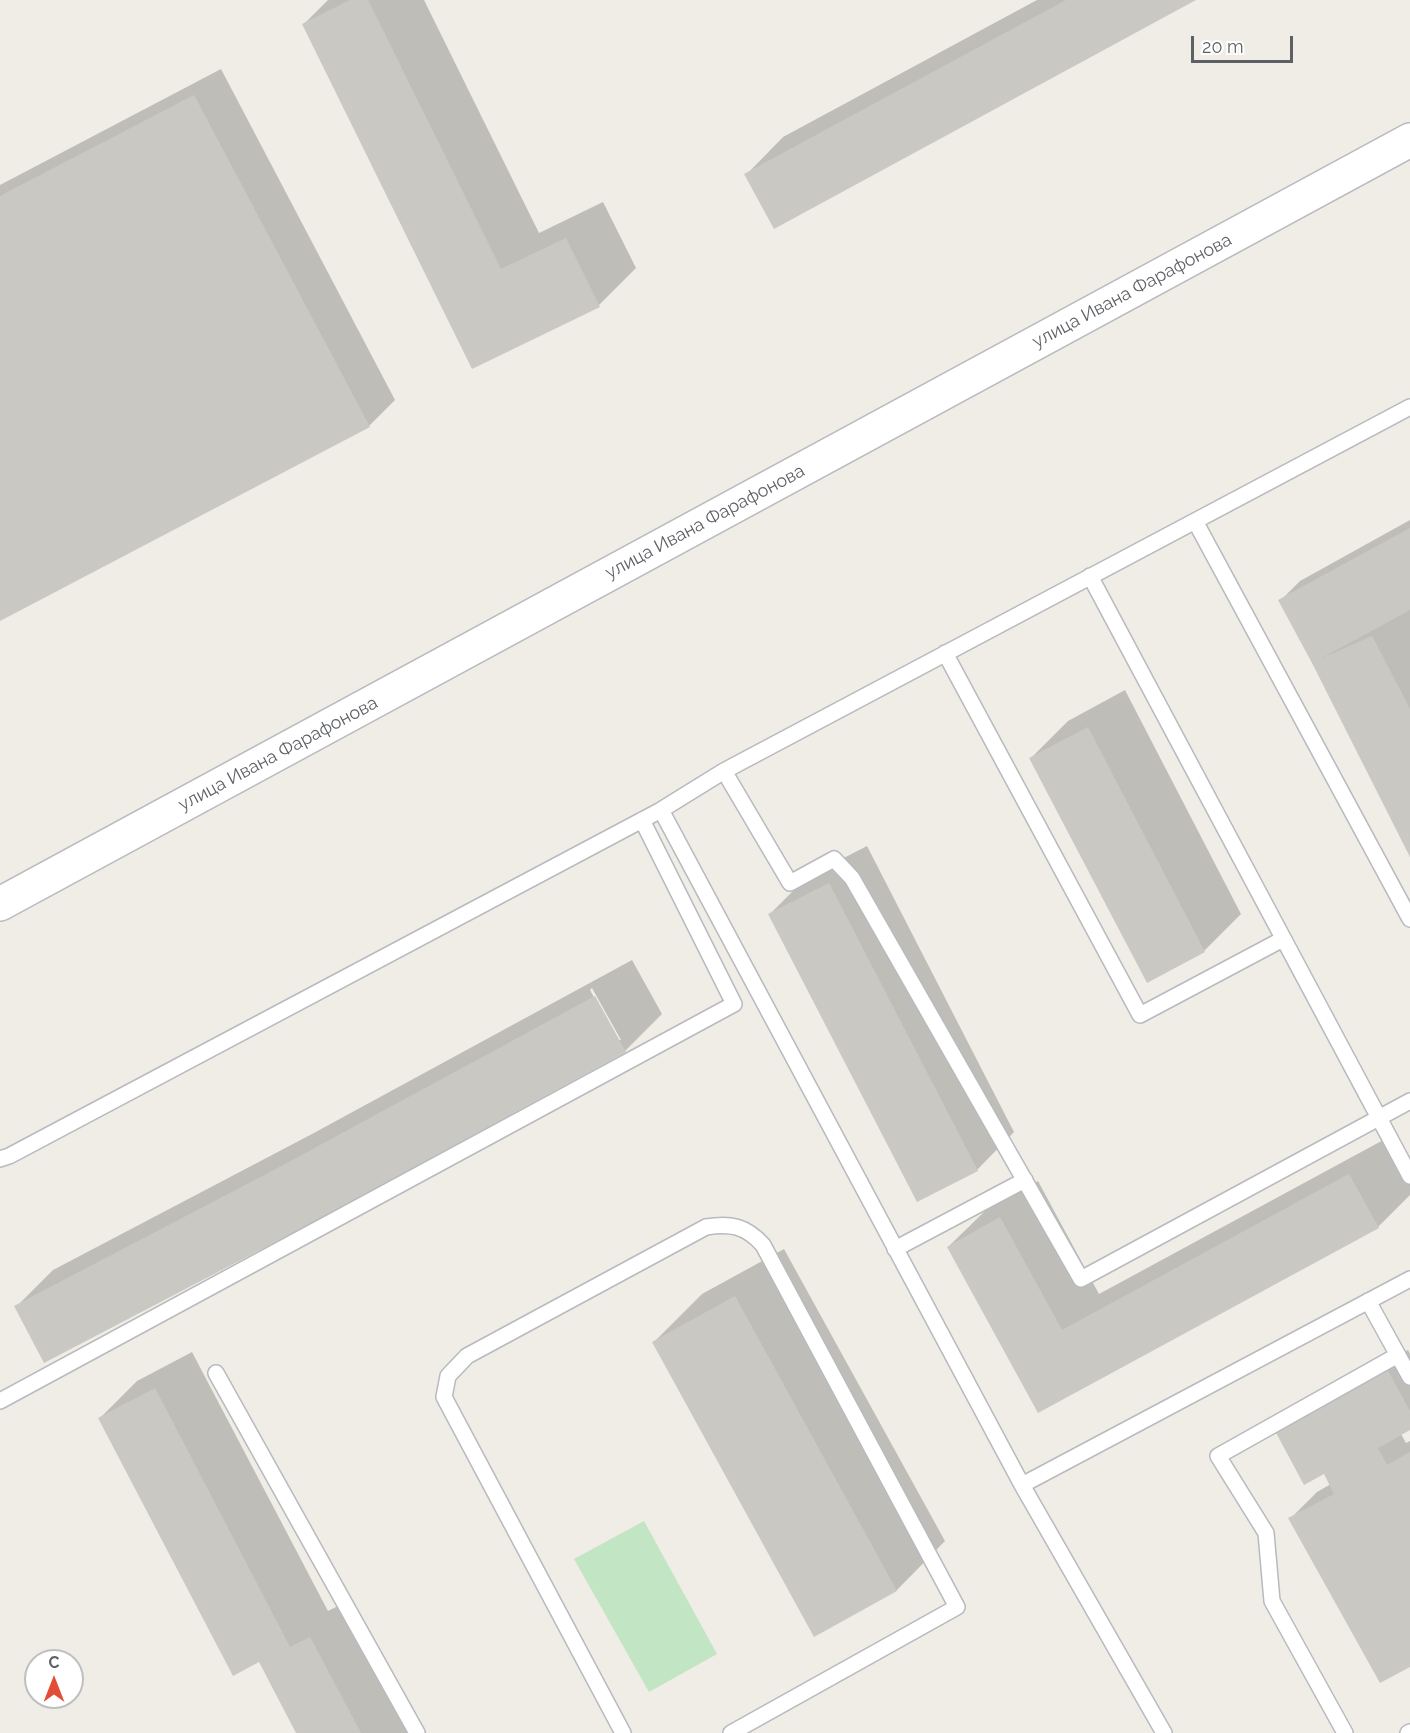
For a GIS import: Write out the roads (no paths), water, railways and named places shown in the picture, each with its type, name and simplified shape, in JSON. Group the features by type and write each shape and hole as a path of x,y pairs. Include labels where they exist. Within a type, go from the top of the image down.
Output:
{"street":[{"name":"улица Ивана Фарафонова","path":"0,904 1410,140"}],"lane":[{"path":"0,1159 40,1140 662,810 724,771 1410,407"},
{"path":"1195,521 1410,919"},
{"path":"1090,576 1410,1176"},
{"path":"945,653 1140,1015 1283,939"},
{"path":"724,771 790,883 834,859 852,878 1081,1279 1410,1101"},
{"path":"662,810 1022,1485 1164,1733"},
{"path":"0,1401 734,1004 642,820"},
{"path":"895,1249 1025,1180"},
{"path":"623,1733 444,1397 448,1376 467,1356 706,1227 724,1224 753,1234 763,1245 957,1607 731,1733"},
{"path":"1022,1485 1410,1279"},
{"path":"1368,1301 1410,1377"},
{"path":"1345,1733 1272,1602 1266,1533 1218,1456 1398,1355"},
{"path":"216,1373 417,1733"}]}
